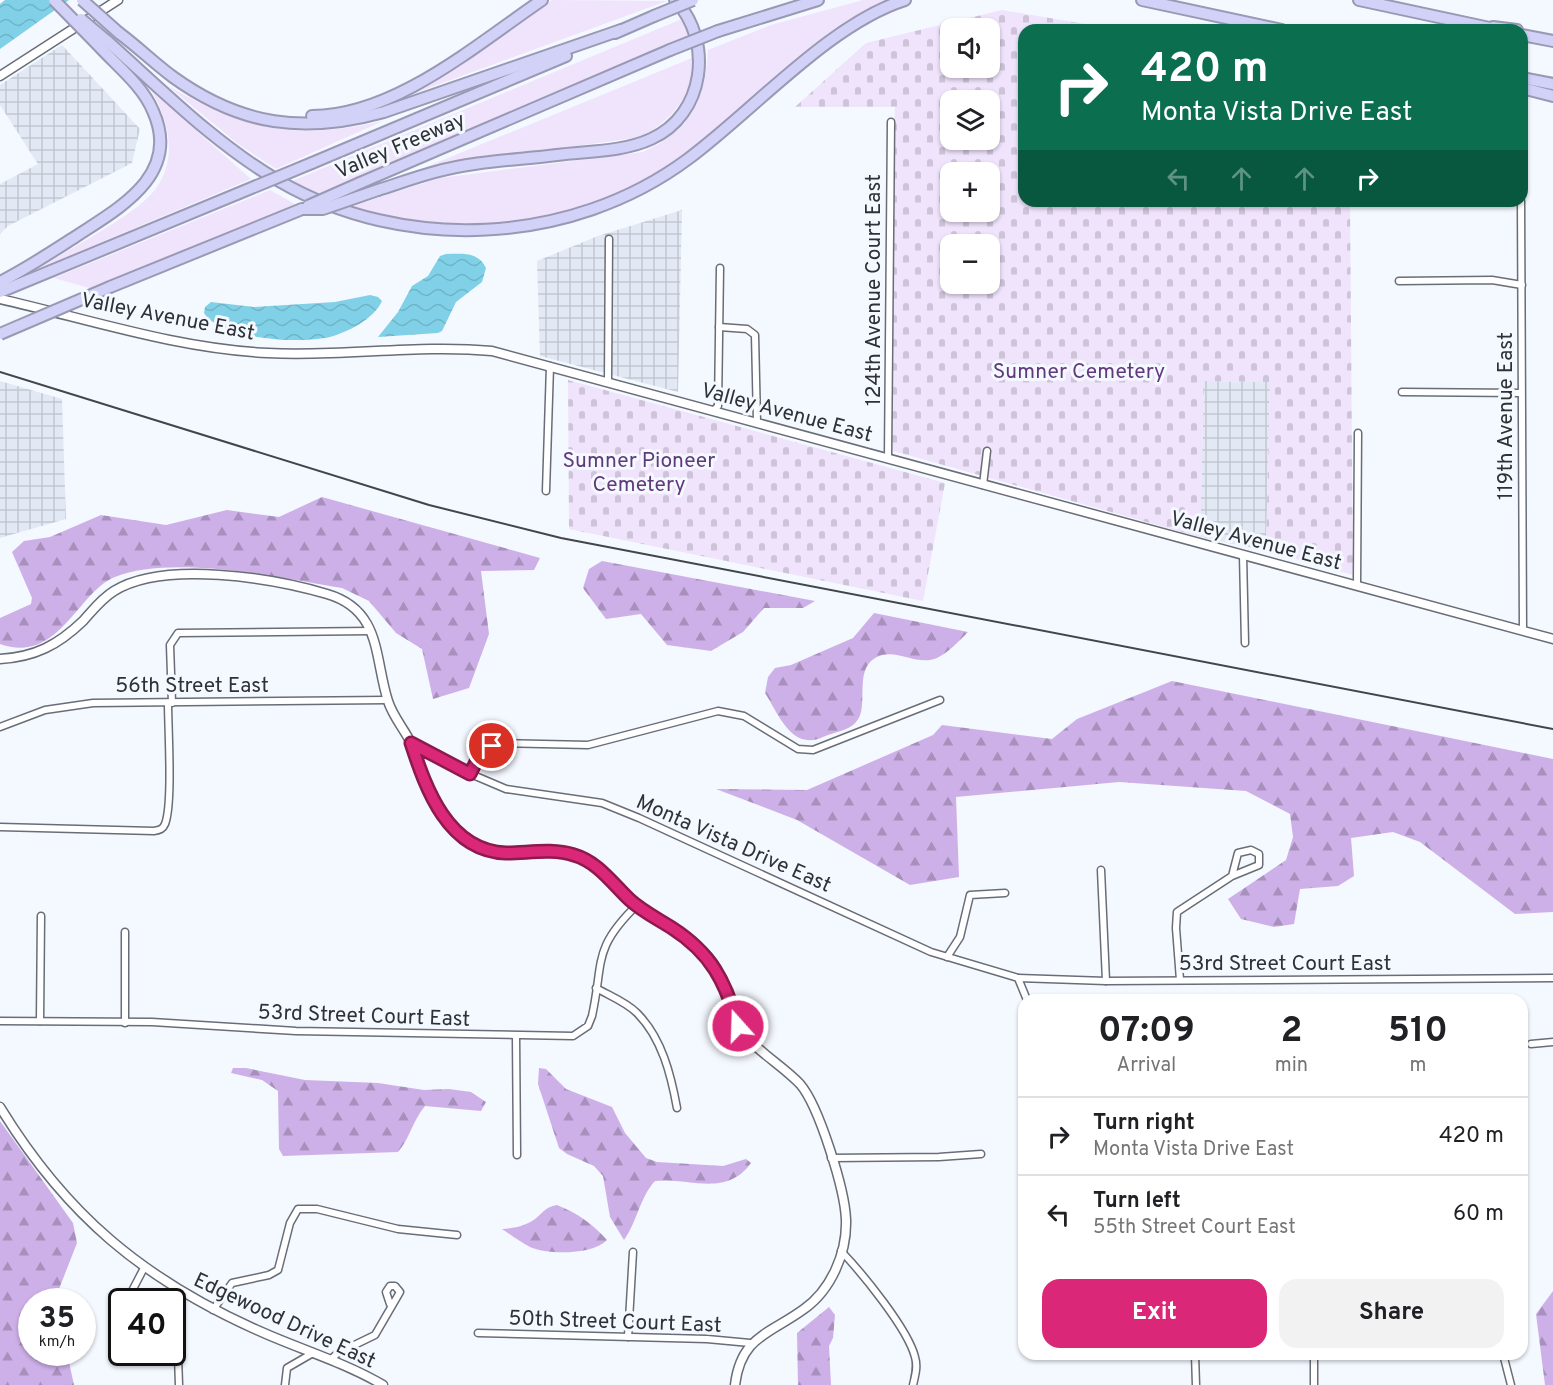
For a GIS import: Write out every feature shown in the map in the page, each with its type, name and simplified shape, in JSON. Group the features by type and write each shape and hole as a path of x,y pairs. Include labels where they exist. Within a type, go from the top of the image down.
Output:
{"highway":[{"path":"56,0 102,42 245,160 311,199 394,224 458,231 550,222 622,197 687,160 836,37 882,9 905,0"},
{"path":"82,0 175,78 238,114 265,120 318,123 358,119 621,30"},
{"path":"207,96 239,108 286,116 317,116 361,110 405,91 542,0"},
{"path":"302,209 323,209 457,167 623,147 652,139 664,131 685,110 693,95 700,63 693,26 687,14 675,0"},
{"name":"Valley Freeway","path":"0,292 312,163 693,0"},
{"name":"Valley Freeway","path":"0,334 302,209 670,50 718,31 818,0"},
{"path":"1142,0 1254,24"},
{"path":"1359,0 1470,24"},
{"path":"1460,22 1474,24"},
{"path":"1528,33 1553,35"},
{"path":"1528,35 1553,41"},
{"path":"0,282 23,270 124,205 142,188 154,170 160,138 153,110 139,88 102,42"},
{"path":"1528,79 1553,84"},
{"path":"1528,90 1553,96"}],"street":[{"path":"0,76 118,0"},
{"name":"124th Avenue Court East","path":"888,458 891,122"},
{"name":"119th Avenue East","path":"1521,207 1523,631"},
{"path":"608,382 609,239"},
{"path":"713,411 718,406 720,268"},
{"path":"1399,281 1492,280 1522,285"},
{"name":"Valley Avenue East","path":"0,299 204,346 243,351 300,354 472,349 492,351 1553,639"},
{"path":"719,327 747,329 755,335 757,422"},
{"path":"546,491 550,366"},
{"path":"1402,392 1521,393"},
{"path":"1357,585 1358,433"},
{"path":"983,485 987,451"},
{"path":"1243,555 1245,643"},
{"path":"0,659 26,656 53,646 73,631 96,605 120,587 150,577 173,575 244,577 330,595 352,607 371,631 388,700 411,743 432,799 444,817 467,840 502,853 554,851 581,857 597,867 637,905 696,945 714,966 738,1026 805,1091 820,1122 846,1217 842,1251 837,1268 822,1293 804,1309 775,1325 750,1343 739,1366 735,1385"},
{"path":"0,827 154,831 162,829 168,799 169,652 174,637 183,633 371,631"},
{"name":"56th Street East","path":"0,727 45,710 79,704 388,700"},
{"path":"470,774 480,754 497,743 588,745 718,711 744,716 798,749 813,750 940,700"},
{"name":"Monta Vista Drive East","path":"411,743 470,774 506,789 602,803 615,808 946,957 1018,978"},
{"path":"1180,980 1177,912 1232,876 1259,865 1259,854 1251,850 1238,853 1232,876"},
{"path":"1101,870 1106,981"},
{"path":"946,957 960,937 970,895 1005,893"},
{"name":"53rd Street Court East","path":"0,1021 565,1037 582,1032 592,1016 603,948 617,924 637,905"},
{"path":"40,1021 41,916"},
{"path":"124,932 125,1023"},
{"path":"1018,978 1025,994"},
{"name":"53rd Street Court East","path":"1018,978 1106,981 1553,978"},
{"path":"596,988 636,1012 651,1032 669,1071 677,1108"},
{"path":"516,1036 517,1155"},
{"path":"1531,1044 1553,1042"},
{"name":"Edgewood Drive East","path":"0,1107 36,1162 65,1197 100,1232 144,1268 213,1310 383,1385"},
{"path":"831,1158 981,1154"},
{"path":"213,1310 232,1283 278,1270 290,1223 298,1209 317,1209 398,1229 457,1235"},
{"path":"842,1251 867,1278 910,1344 916,1368 913,1385"},
{"path":"628,1337 633,1252"},
{"path":"134,1288 144,1268"},
{"path":"330,1360 338,1353 375,1335 390,1304"},
{"name":"50th Street Court East","path":"478,1333 707,1339 750,1343"},
{"path":"285,1385 287,1368 313,1353"},
{"path":"1196,1360 1196,1385"},
{"path":"1314,1360 1314,1385"},
{"path":"1505,1360 1511,1385"},
{"path":"178,1366 179,1385"}],"shaded area":[{"path":"62,45 140,129 132,163 8,226 0,234 0,184 38,164 0,105 0,85"},
{"path":"682,210 678,392 540,356 537,261 598,236"},
{"path":"0,381 62,399 66,519 0,538"},
{"path":"1204,381 1270,382 1266,551 1200,537"}],"green space":[{"path":"552,0 667,1 407,96"},
{"path":"863,0 889,0 862,14 813,47 697,145 659,171 619,192 576,208 532,218 487,223 441,223 396,217 352,206 440,178 643,152 673,134 692,112 703,84 708,50 771,25"},
{"name":"Sumner Cemetery","path":"1002,10 1085,24 1018,24 1018,207 1350,207 1353,575 1266,551 1270,382 1204,381 1200,537 890,450 890,258 895,107 795,107 866,43 940,25 940,78 1000,78 1000,18 969,18"},
{"path":"682,19 690,39 320,194 292,181"},
{"path":"692,58 689,84 679,105 662,122 641,137 426,167"},
{"path":"167,85 220,112 271,127 324,130 383,121 276,169 238,144"},
{"path":"152,92 251,179 40,268 133,210 154,191 162,179 169,154 169,142 163,116"},
{"path":"270,190 295,204 93,289 54,278"},
{"name":"Sumner Pioneer Cemetery","path":"568,380 945,483 923,601 569,529"},
{"path":"322,497 540,558 534,570 481,571 489,634 469,688 433,699 422,649 396,633 369,601 342,588 227,570 166,568 139,570 115,577 89,597 52,636 38,644 20,648 0,644 0,618 31,604 32,598 12,552 24,541 50,537 101,515 166,525 227,510 279,517"},
{"path":"602,561 815,601 803,608 764,608 743,632 711,651 667,645 641,614 606,619 583,588 589,569"},
{"path":"874,613 968,632 950,650 937,658 921,660 890,654 875,658 868,664 865,672 862,708 860,716 853,725 812,740 795,735 781,720 765,693 768,677 775,668 791,665 853,638"},
{"path":"1172,681 1553,759 1553,912 1515,914 1420,842 1393,832 1351,838 1354,876 1338,886 1300,889 1294,924 1274,927 1241,919 1228,899 1286,860 1293,837 1290,814 1246,791 1119,782 956,797 959,877 910,885 797,820 716,789 807,790 933,735 942,725 1052,739 1077,719"},
{"path":"233,1068 246,1068 305,1080 378,1083 424,1090 449,1089 471,1092 486,1102 481,1111 425,1106 398,1152 283,1156 279,1149 278,1091 262,1080 231,1073"},
{"path":"539,1068 546,1069 566,1089 612,1107 625,1133 646,1158 657,1162 723,1166 746,1159 751,1163 741,1174 719,1183 655,1181 646,1194 624,1240 610,1217 603,1176 594,1166 559,1148 538,1084"},
{"path":"0,1121 73,1223 77,1243 59,1288 18,1288 18,1366 70,1366 74,1385 0,1385"},
{"path":"557,1205 584,1220 607,1240 592,1249 581,1251 538,1250 502,1229 525,1225"},
{"path":"1553,1291 1553,1385 1545,1385 1536,1314"},
{"path":"829,1307 835,1315 833,1338 829,1346 831,1385 798,1385 797,1333"}],"water":[{"path":"5,0 69,0 0,49 0,4"},
{"path":"446,254 474,256 486,268 482,282 456,302 442,331 378,337 398,312 412,286 428,276 440,256"},
{"path":"370,295 382,301 367,319 345,332 317,339 282,340 244,334 213,322 204,313 205,307 211,302 254,307 335,302"}],"railway":[{"path":"0,372 429,505 561,538 1553,729"}],"route":[{"path":"492,746 480,754 470,774 411,743 432,799 458,833 476,845 502,853 554,851 581,857 597,867 631,901 680,933 709,958 723,982 738,1026"}]}
